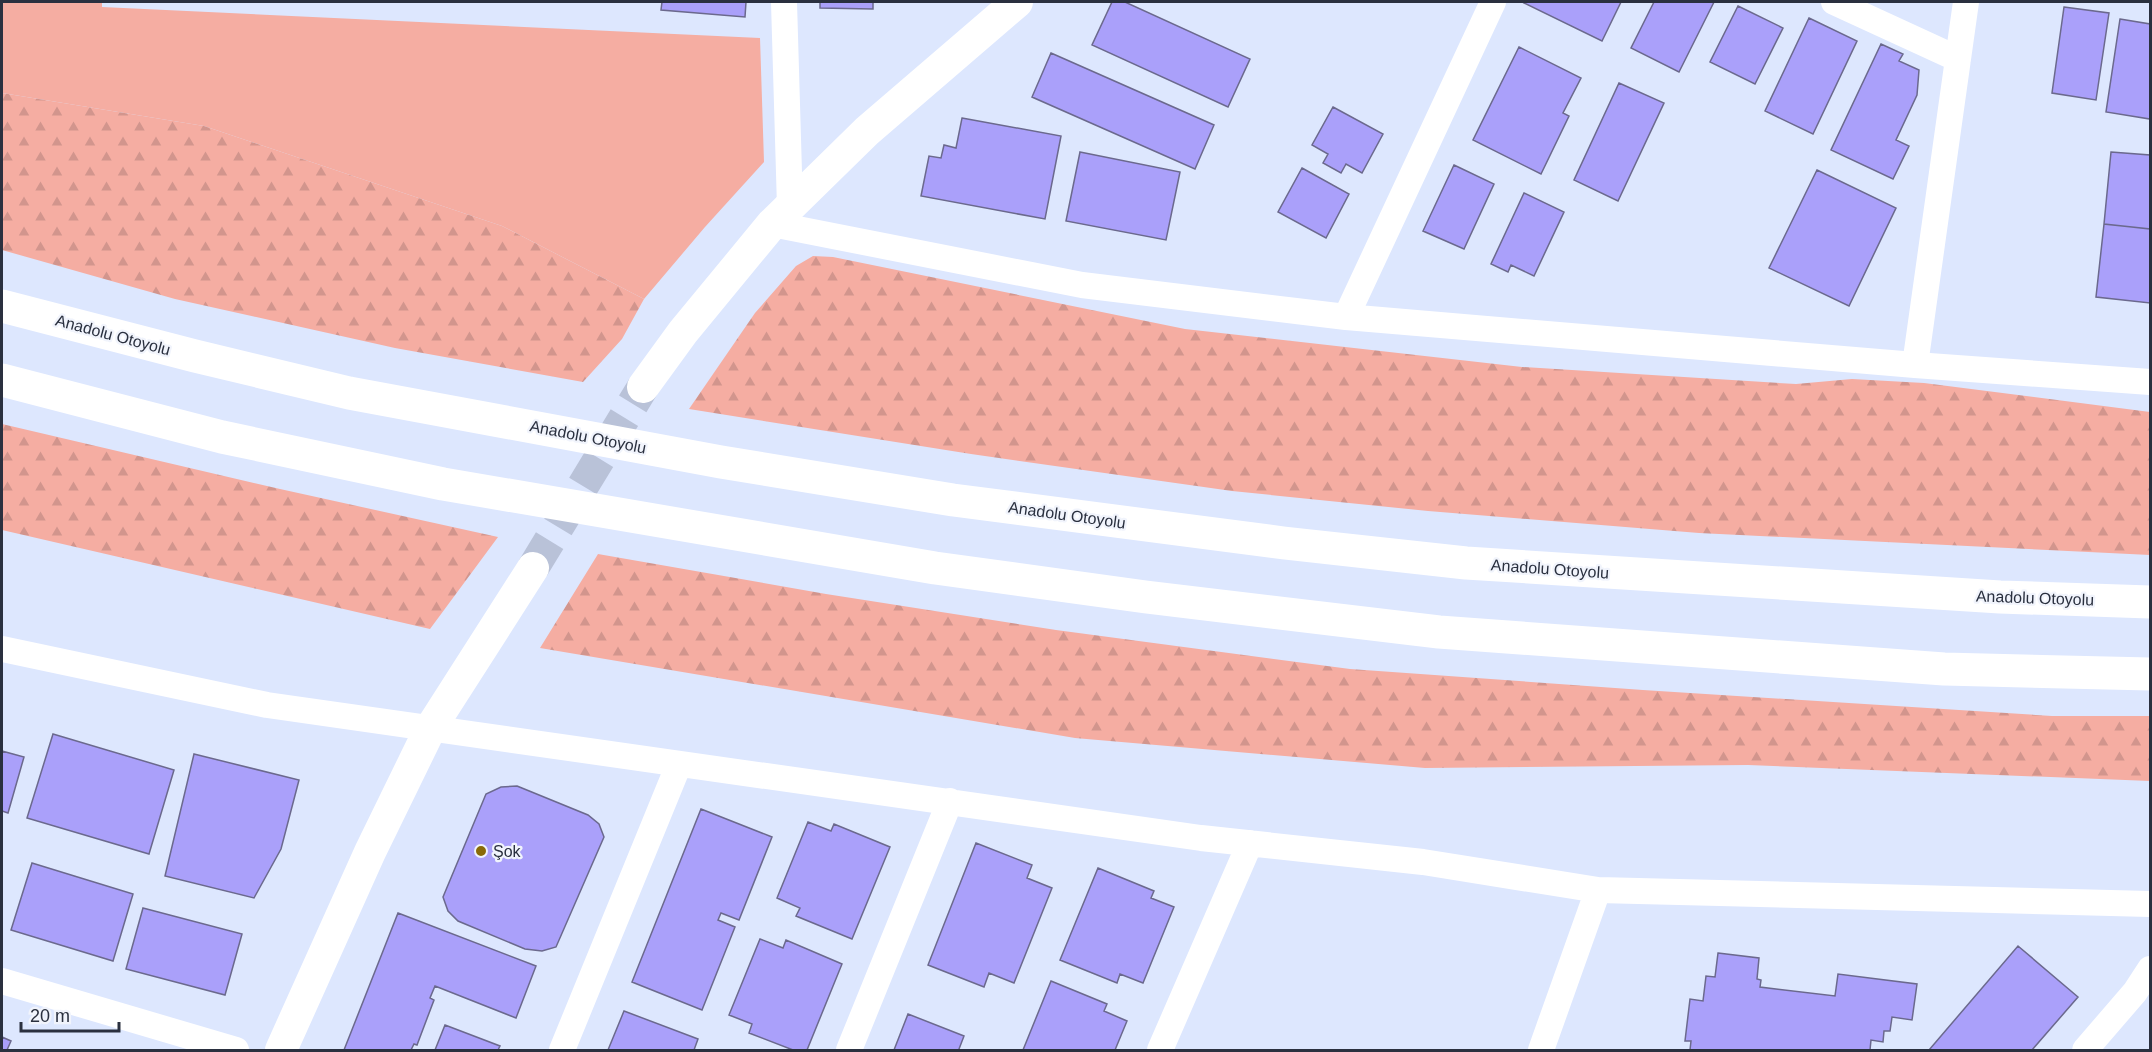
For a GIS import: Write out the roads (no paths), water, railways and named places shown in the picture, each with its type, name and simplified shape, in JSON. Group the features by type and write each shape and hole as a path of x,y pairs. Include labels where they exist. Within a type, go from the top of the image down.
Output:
{"highway":[{"name":"Anadolu Otoyolu","path":"2,306 349,393 721,462 953,500 1284,543 1466,563 2000,597 2151,602"},
{"path":"2,380 222,437 443,484 947,570 1146,597 1439,632 1944,669 2151,674"}],"street":[{"path":"781,216 784,2"},
{"path":"643,387 683,332 781,216 867,131 1017,2"},
{"path":"1346,317 1493,2"},
{"path":"1834,2 1958,59"},
{"path":"1915,365 1966,2"},
{"path":"781,216 1082,285 1346,317 1915,365 2151,381"},
{"path":"281,1050 370,852 430,729 533,568"},
{"path":"2,649 267,705 1201,838 1424,862 1598,890 2151,904"},
{"path":"562,1050 679,764"},
{"path":"849,1050 950,801"},
{"path":"1160,1050 1250,843"},
{"path":"1541,1050 1598,890"},
{"path":"2085,1050 2135,992 2151,969"},
{"path":"2,981 236,1050"}],"tunnel":[{"path":"533,568 643,387"}],"place":[{"name":"Şok","path":"481,851"}]}
